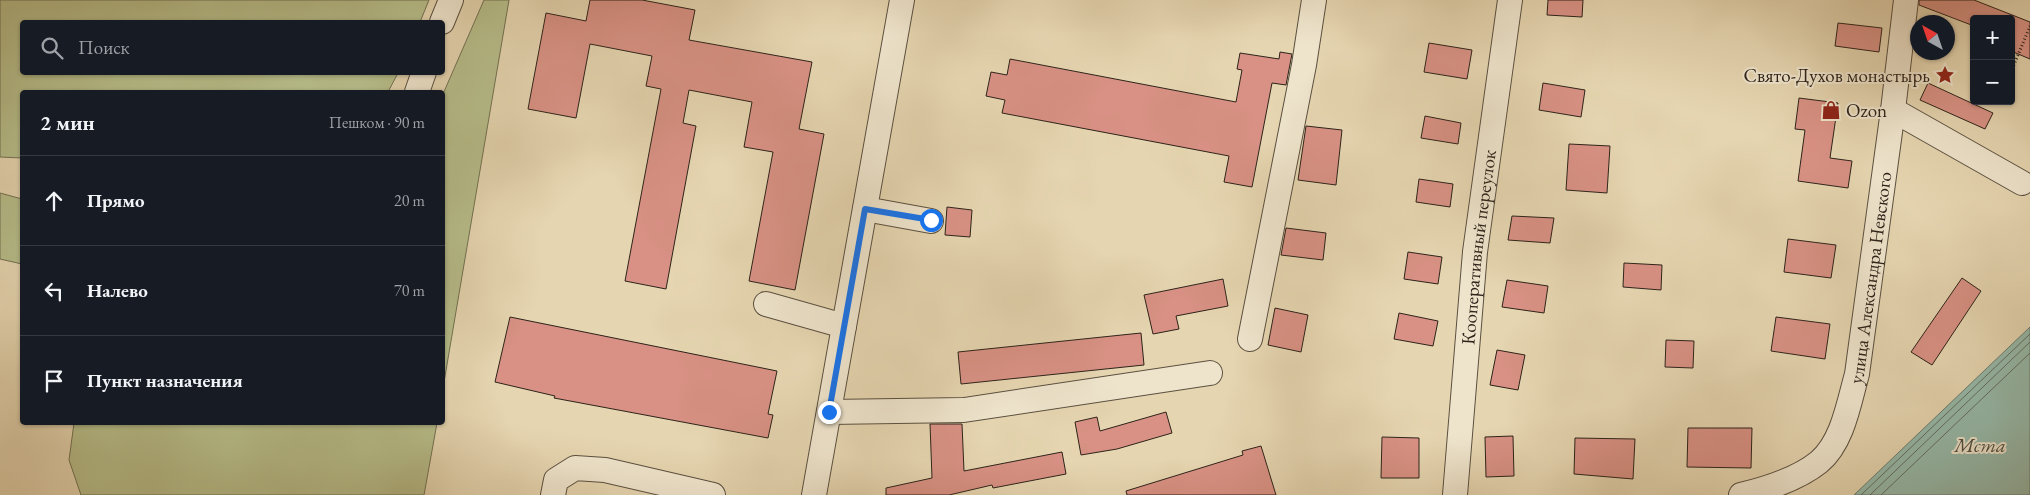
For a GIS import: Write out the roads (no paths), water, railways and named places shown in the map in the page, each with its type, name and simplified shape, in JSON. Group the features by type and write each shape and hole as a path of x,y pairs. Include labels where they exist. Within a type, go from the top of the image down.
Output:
{"street":[{"path":"443,20 451,0"},
{"path":"814,495 902,0"},
{"path":"1250,339 1277,193 1304,65 1314,0"},
{"name":"Кооперативный переулок","path":"1455,495 1475,252 1510,0"},
{"name":"улица Александра Невского","path":"1741,495 1799,474 1820,462 1835,440 1857,374 1894,110 1906,0"},
{"path":"418,90 423,75"},
{"path":"1894,110 2022,183"},
{"path":"865,209 931,220"},
{"path":"766,304 844,326"},
{"path":"829,412 964,410 1210,373"},
{"path":"553,495 556,480 575,468 605,470 713,495"}],"water":[{"name":"Мста","path":"2030,327 2030,495 1854,495"}],"place":[{"name":"Свято-Духов монастырь","path":"1945,75"},
{"name":"Ozon","path":"1831,110"}]}
